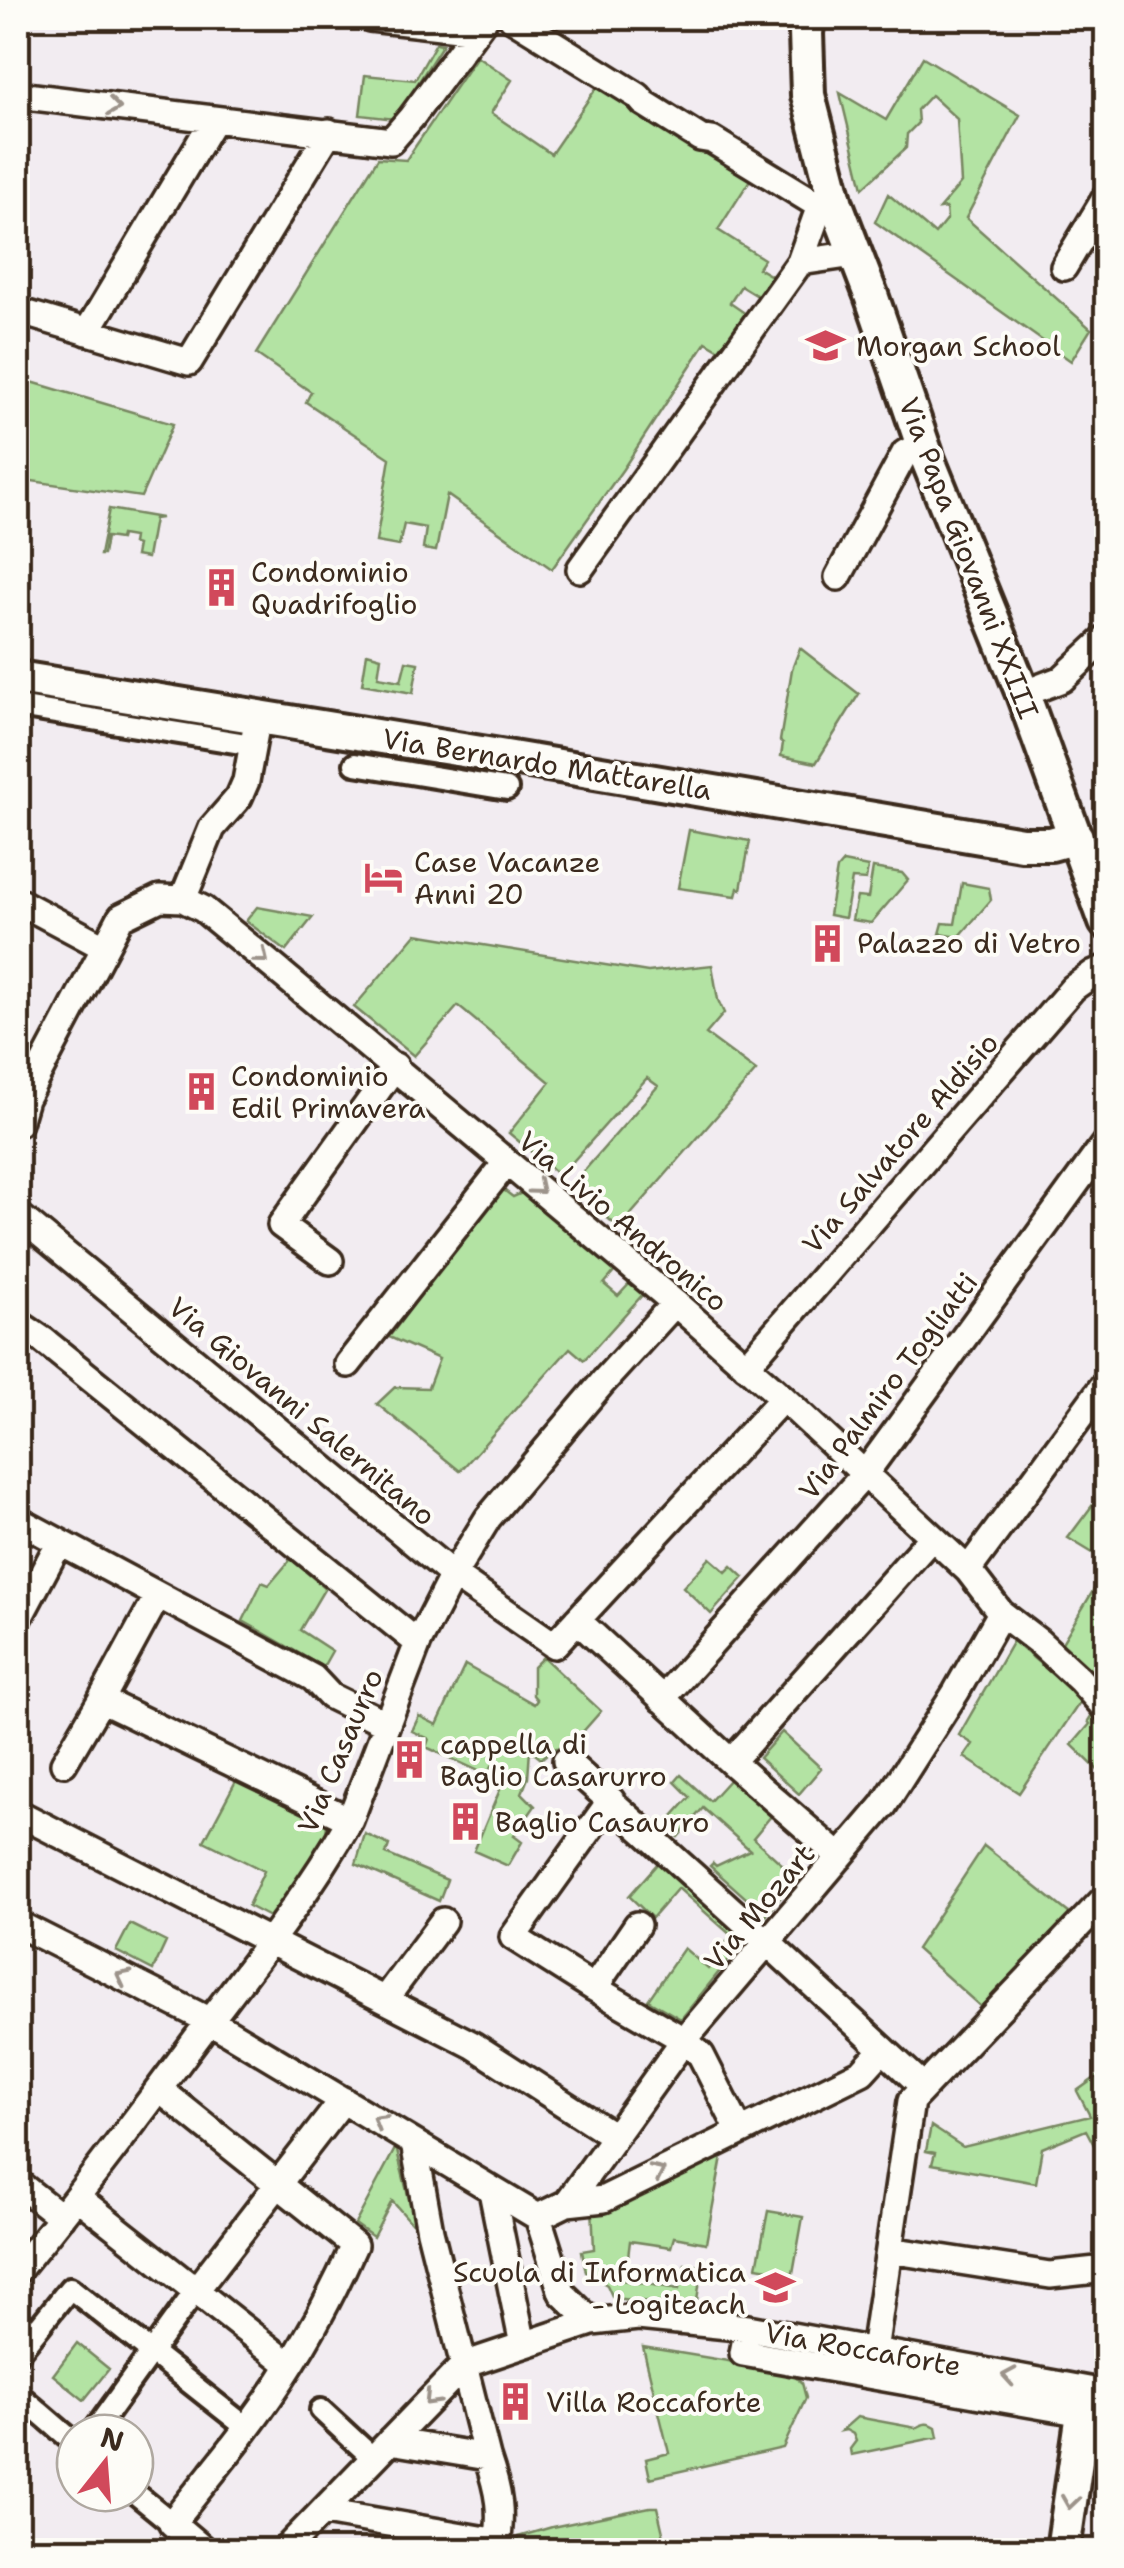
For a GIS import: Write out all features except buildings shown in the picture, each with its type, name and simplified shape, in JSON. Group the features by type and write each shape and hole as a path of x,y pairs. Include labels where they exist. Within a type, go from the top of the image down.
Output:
{"street":[{"path":"370,18 481,24"},
{"path":"512,18 700,138 712,140 828,205 800,262 580,569"},
{"name":"Via Papa Giovanni XXIII","path":"808,18 808,95 828,205 843,255 923,444 1076,837 1098,873 1106,922"},
{"path":"18,95 392,142 481,24"},
{"path":"87,332 214,119"},
{"path":"18,311 189,362 329,132"},
{"path":"1064,267 1106,197"},
{"path":"800,262 843,255"},
{"path":"838,577 905,453 923,444"},
{"path":"1023,694 1062,679 1106,638"},
{"name":"Via Bernardo Mattarella","path":"18,678 255,731 1022,844 1051,844 1076,837"},
{"path":"18,706 255,731 246,781 239,797 212,828 183,900 160,898 121,917 26,1099 18,1123"},
{"path":"355,764 507,789"},
{"name":"Via Livio Andronico","path":"183,900 203,909 395,1066 746,1366 968,1570 1001,1614 1039,1642 1106,1709"},
{"path":"18,901 104,947"},
{"name":"Via Salvatore Aldisio","path":"746,1366 1073,988 1106,968"},
{"path":"330,1262 281,1225 395,1066"},
{"name":"Via Palmiro Togliatti","path":"662,1699 864,1475 1106,1142"},
{"path":"348,1364 507,1162"},
{"name":"Via Giovanni Salernitano","path":"18,1215 453,1576 554,1645 577,1620"},
{"name":"Via Casaurro","path":"18,2270 294,1910 350,1820 418,1643 488,1518 674,1303"},
{"path":"18,1323 418,1643"},
{"path":"968,1570 1106,1382"},
{"path":"782,1398 577,1620 840,1858"},
{"path":"18,1520 312,1678 330,1696 385,1723"},
{"path":"732,1762 932,1537"},
{"path":"18,1620 59,1542"},
{"path":"64,1763 158,1594"},
{"name":"Via Mozart","path":"538,2217 567,2203 684,2040 884,1805 1001,1614"},
{"path":"101,1700 350,1820"},
{"path":"566,1761 924,2087"},
{"path":"612,1800 513,1937 684,2040 702,2055 740,2132"},
{"path":"18,1813 473,2045 614,2136"},
{"path":"863,2358 889,2250 911,2101 1106,1897"},
{"path":"385,1999 443,1921"},
{"path":"18,1924 210,2020 538,2217 562,2293 592,2322"},
{"path":"594,1988 637,1925"},
{"path":"567,2203 604,2199 862,2072 883,2049"},
{"path":"159,2089 354,2245 290,2365 172,2523"},
{"path":"108,2413 196,2290 343,2100"},
{"path":"324,2512 497,2546 502,2512 497,2486 486,2457 430,2231 414,2143"},
{"path":"18,2183 69,2207 196,2290 290,2365"},
{"path":"492,2191 524,2345"},
{"path":"889,2250 1050,2275 1106,2269"},
{"path":"18,2354 26,2327 70,2288 246,2428"},
{"name":"Via Roccaforte","path":"285,2550 464,2365 592,2322 638,2317 748,2328 863,2358 1098,2400"},
{"path":"18,2394 55,2426"},
{"path":"1063,2550 1098,2400"},
{"path":"321,2410 382,2450 486,2457"},
{"path":"155,2509 204,2550"}],"green space":[{"path":"436,43 443,44 395,119 360,115 365,75 415,80"},
{"path":"477,56 512,80 491,113 551,154 597,87 750,180 718,230 764,259 758,268 775,278 761,298 741,286 730,303 749,316 725,353 706,342 552,569 447,495 436,551 423,549 426,528 404,524 399,546 376,542 390,458 306,402 311,392 256,354 378,158 406,160"},
{"path":"923,57 1020,115 966,218 1091,329 1071,361 875,222 888,194 935,234 947,219 946,208 939,209 961,183 957,119 931,95 917,110 918,123 907,134 906,148 863,188 840,93 886,120"},
{"path":"18,378 173,424 141,497 18,479"},
{"path":"109,509 161,518 154,519 147,558 135,556 137,545 132,544 133,537 121,535 120,539 106,537 100,555"},
{"path":"800,648 859,694 816,763 781,756 792,669"},
{"path":"367,653 381,657 378,677 401,681 406,661 418,663 413,693 362,684"},
{"path":"689,830 750,841 741,889 738,888 736,896 678,888"},
{"path":"843,862 868,867 866,880 852,879 845,918 829,915 837,869"},
{"path":"873,868 902,873 908,880 871,923 852,920 857,897 868,898"},
{"path":"962,883 989,888 991,900 959,937 940,934 943,923 955,924"},
{"path":"257,907 313,917 286,951 246,921"},
{"path":"416,934 648,972 712,965 724,1013 706,1034 756,1071 619,1228 571,1186 658,1086 647,1078 560,1176 509,1133 550,1082 458,1006 414,1056 354,1007"},
{"path":"501,1188 513,1197 524,1192 615,1271 604,1284 618,1296 632,1281 644,1293 584,1360 570,1348 460,1471 377,1404 395,1387 428,1388 439,1359 389,1337"},
{"path":"1106,1487 1106,1561 1068,1538"},
{"path":"710,1558 726,1572 732,1566 744,1577 711,1614 683,1587"},
{"path":"291,1559 325,1588 300,1630 332,1651 323,1667 243,1621 262,1582 269,1585"},
{"path":"1106,1569 1106,1699 1060,1646"},
{"path":"1013,1641 1082,1699 1019,1793 964,1757 973,1744 959,1735"},
{"path":"543,1657 601,1711 573,1743 553,1749 541,1759 530,1750 528,1778 522,1793 535,1806 514,1836 522,1842 508,1866 474,1851 507,1773 492,1766 487,1775 426,1747 429,1739 412,1731 419,1716 437,1725 465,1665 534,1704 537,1700 533,1695 533,1667"},
{"path":"1096,1708 1106,1719 1106,1778 1072,1745 1090,1724"},
{"path":"782,1732 821,1768 799,1794 759,1758"},
{"path":"681,1775 710,1801 731,1778 772,1815 753,1838 796,1877 766,1916 710,1866 750,1850 703,1808 678,1837 665,1825 690,1797 675,1782"},
{"path":"237,1779 327,1824 325,1844 273,1919 248,1906 264,1871 204,1841"},
{"path":"365,1834 389,1845 386,1854 447,1880 439,1901 356,1864"},
{"path":"984,1846 1070,1914 982,2008 916,1949"},
{"path":"658,1863 744,1941 681,2019 648,2000 684,1948 708,1969 732,1936 678,1888 652,1918 629,1896"},
{"path":"130,1924 166,1942 153,1970 116,1951"},
{"path":"1106,2070 1106,2153 1094,2145 1086,2130 1042,2148 1036,2183 932,2164 935,2153 926,2151 931,2126 963,2147 1090,2116 1077,2091"},
{"path":"396,2147 416,2228 392,2201 373,2237 355,2224"},
{"path":"713,2155 722,2157 706,2243 674,2237 671,2247 630,2241 621,2280 679,2289 685,2264 702,2266 696,2307 613,2298 607,2285 586,2272 582,2251 594,2249 592,2206"},
{"path":"768,2211 803,2217 793,2273 757,2267"},
{"path":"77,2343 109,2369 84,2400 53,2375"},
{"path":"643,2347 789,2371 802,2383 806,2398 783,2448 650,2478 646,2459 669,2453"},
{"path":"857,2417 916,2428 931,2424 938,2437 851,2455 856,2441 853,2434 841,2431"},
{"path":"657,2507 667,2550 516,2550 518,2537"}],"place":[{"name":"Morgan School","path":"826,346"},
{"name":"Condominio Quadrifoglio","path":"221,588"},
{"name":"Case Vacanze Anni 20","path":"384,878"},
{"name":"Palazzo di Vetro","path":"827,943"},
{"name":"Condominio Edil Primavera","path":"201,1092"},
{"name":"cappella di Baglio Casarurro","path":"410,1760"},
{"name":"Baglio Casaurro","path":"465,1822"},
{"name":"Scuola di Informatica - Logiteach","path":"776,2288"},
{"name":"Villa Roccaforte","path":"516,2402"}]}
